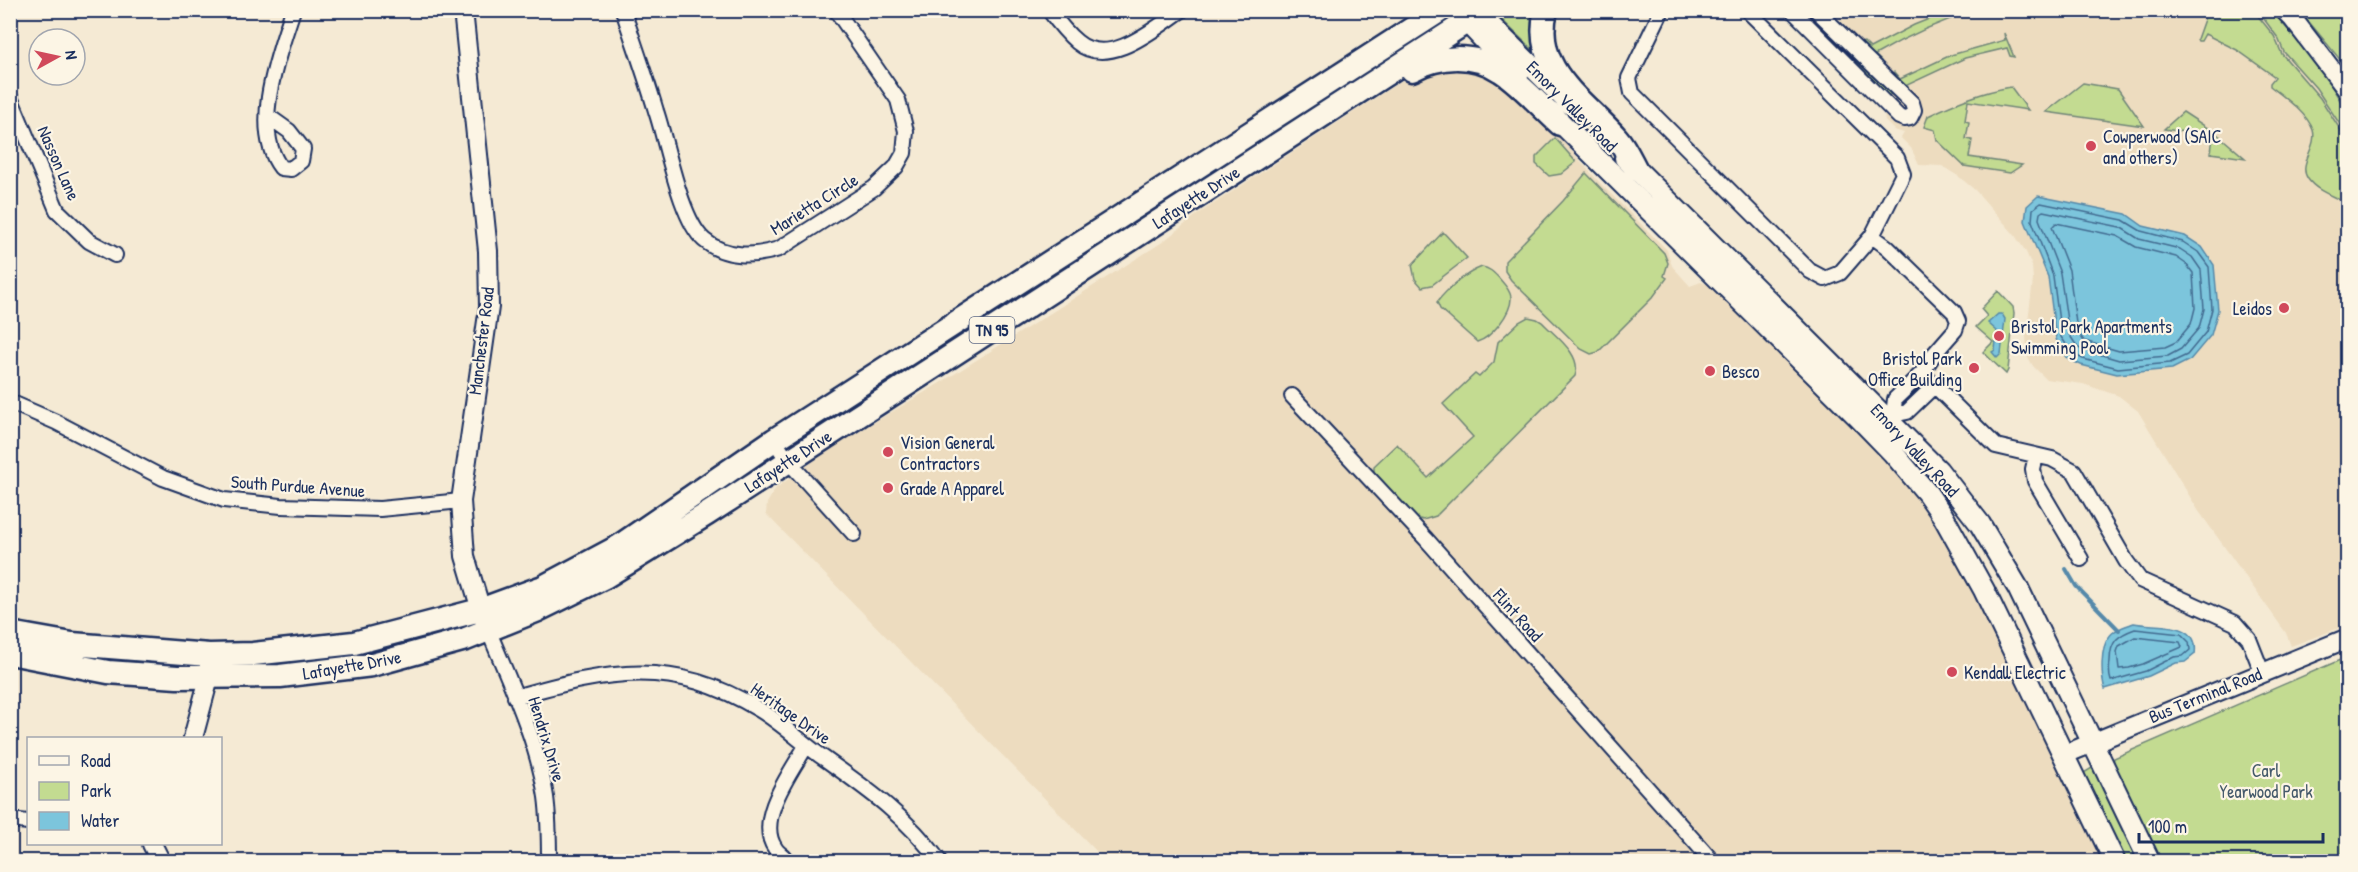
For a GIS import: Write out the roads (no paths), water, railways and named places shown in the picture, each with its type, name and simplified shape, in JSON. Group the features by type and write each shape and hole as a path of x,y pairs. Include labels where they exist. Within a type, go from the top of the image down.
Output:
{"main road":[{"name":"Lafayette Drive","path":"10,653 108,672 166,677 253,654 354,643 480,610 543,587 618,546 774,441 1441,10"},
{"path":"1546,10 1543,32 1545,47 1556,75 1620,140 1636,170"},
{"name":"Lafayette Drive","path":"10,633 209,667 280,676 372,665 489,632 605,577 1205,191 1474,13"},
{"name":"Emory Valley Road","path":"1474,13 1492,27 1938,470 1980,524 2018,588 2150,861"},
{"name":"Emory Valley Road","path":"1474,13 1560,124 1893,453 1927,493 1943,516 1984,590 2115,861"},
{"path":"1205,191 1234,184 1409,71 1435,60 1468,59 1501,71 1560,124"}],"street":[{"path":"268,116 267,102 293,10"},
{"name":"Manchester Road","path":"463,10 488,251 489,307 461,501 465,556 480,610 489,632"},
{"name":"Marietta Circle","path":"623,10 686,210 704,240 728,252 746,255 763,254 779,249 874,188 896,167 904,153 906,131 898,100 836,10"},
{"path":"1049,10 1078,44 1093,50 1108,51 1125,46 1182,10"},
{"path":"1662,10 1629,78 1630,88 1635,97 1817,276 1825,279 1840,273 1872,236 1903,174 1897,158 1747,10"},
{"path":"1792,10 1899,117 1910,118 1914,110 1912,103 1816,10"},
{"path":"2284,10 2348,91"},
{"name":"Nasson Lane","path":"10,97 57,210 89,241 115,255"},
{"path":"1872,236 1887,247 1957,317 1955,330 1934,354 1922,373 1895,399 1893,415 1907,412 1934,386"},
{"path":"1922,373 1996,446 2052,459 2074,471 2126,561 2140,580 2235,624 2249,639 2262,672"},
{"name":"Flint Road","path":"1292,396 1426,539 1713,861"},
{"name":"South Purdue Avenue","path":"10,402 56,422 163,478 224,501 281,507 380,509 461,501"},
{"path":"774,441 788,461 854,534"},
{"path":"2036,456 2033,469 2035,481 2081,559"},
{"name":"Hendrix Drive","path":"489,632 540,768 546,796 549,861"},
{"name":"Bus Terminal Road","path":"2063,755 2348,638"},
{"path":"192,737 209,667"},
{"name":"Heritage Drive","path":"515,697 559,684 604,676 647,673 674,675 696,680 729,693 762,711 899,814 922,837 940,861"},
{"path":"785,858 774,848 769,828 770,816 780,790 806,746"},
{"path":"10,820 27,822"},
{"path":"153,845 161,861"}],"water":[{"path":"2038,196 2126,214 2143,226 2185,236 2202,247 2214,265 2218,310 2211,335 2190,360 2172,369 2117,374 2081,365 2068,359 2056,339 2048,277 2025,221 2027,206"},
{"path":"1998,314 2002,314 2005,319 2001,354 1997,358 1992,352 1995,350 1997,331 1988,323"},
{"path":"2134,623 2184,630 2191,635 2195,643 2195,654 2185,662 2176,663 2149,676 2105,689 2102,662 2106,642 2114,632"}],"waterway":[{"path":"2066,569 2076,586 2119,630"}],"place":[{"name":"Cowperwood (SAIC and others)","path":"2091,146"},
{"name":"Leidos","path":"2284,308"},
{"name":"Bristol Park Apartments Swimming Pool","path":"1999,336"},
{"name":"Bristol Park Office Building","path":"1974,368"},
{"name":"Besco","path":"1710,371"},
{"name":"Vision General Contractors","path":"888,452"},
{"name":"Grade A Apparel","path":"888,488"},
{"name":"Kendall Electric","path":"1952,672"}],"park label":[{"name":"Carl Yearwood Park","path":"2266,780"}]}
